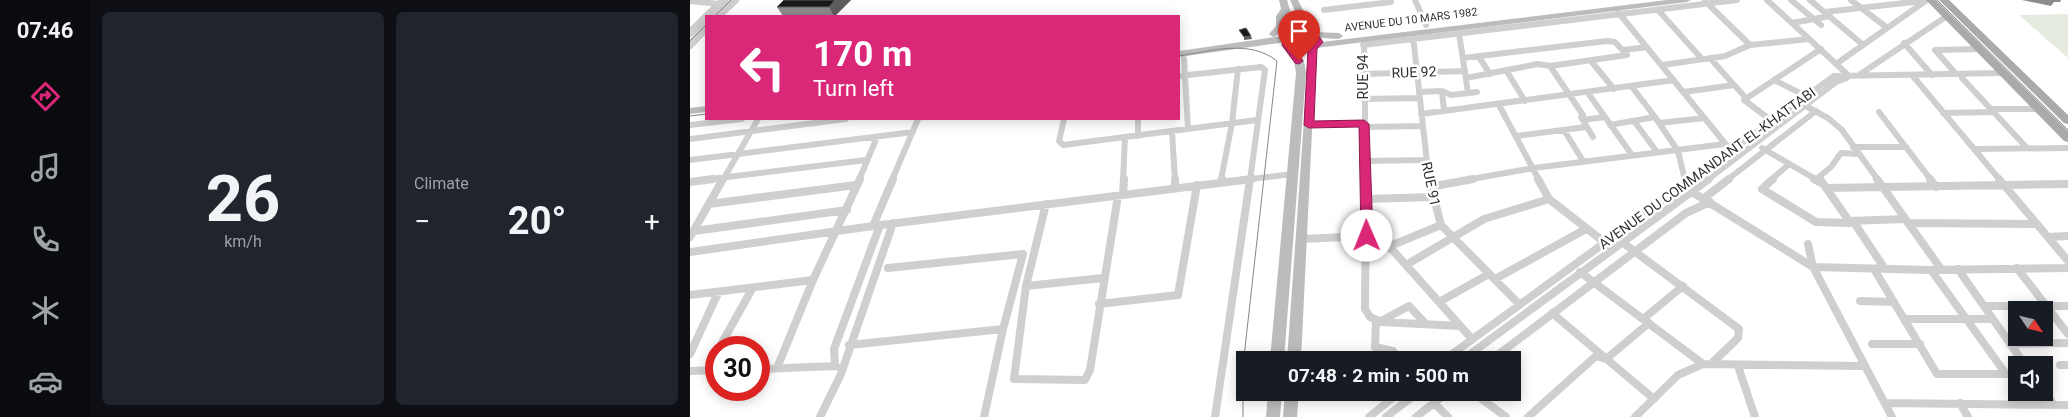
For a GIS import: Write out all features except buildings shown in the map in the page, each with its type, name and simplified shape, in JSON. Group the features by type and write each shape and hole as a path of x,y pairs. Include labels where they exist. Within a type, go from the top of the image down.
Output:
{"main road":[{"path":"1278,351 1301,70 1299,61 1290,43 1286,9 1283,0"},
{"path":"1294,0 1312,35 1318,40 1315,47 1309,125 1295,351"},
{"name":"AVENUE DU 10 MARS 1982","path":"1290,43 1312,35 1352,35 1634,0"},
{"name":"AVENUE DU 10 MARS 1982","path":"1290,43 1302,51 1315,47 1412,35 1618,12 1687,0"},
{"path":"1927,0 1947,16 2068,138"},
{"path":"1944,0 2068,121"},
{"path":"1273,34 1280,28 1281,14 1286,9"},
{"path":"1181,58 1290,43"},
{"path":"690,111 705,109"},
{"path":"690,118 705,116"},
{"path":"1273,417 1274,401"},
{"path":"1290,417 1291,401"}],"street":[{"path":"719,15 735,0"},
{"path":"1339,0 1341,8"},
{"path":"1415,0 1426,25"},
{"path":"1412,35 1459,33 1618,12 1658,10 1706,2 1737,0"},
{"path":"1768,0 1849,77"},
{"path":"1791,0 1820,25"},
{"path":"1810,0 1862,44"},
{"path":"1851,0 1886,27"},
{"path":"1792,23 1861,8 1927,0"},
{"path":"1836,64 1886,27 1927,0"},
{"path":"690,1 721,2"},
{"path":"709,15 721,2"},
{"path":"1324,10 1378,2 1391,2"},
{"path":"1706,2 1750,45"},
{"path":"1658,10 1702,59"},
{"path":"1618,12 1731,150"},
{"path":"1859,75 1904,43 1947,16"},
{"path":"690,33 705,19"},
{"path":"690,45 705,29"},
{"path":"1459,33 1468,93"},
{"name":"RUE 91","path":"1412,35 1430,187 1441,224 1520,305"},
{"path":"1662,65 1725,56 1750,45 1809,39"},
{"path":"1463,58 1608,41 1615,42 1627,55 1550,66 1538,64 1466,78"},
{"name":"RUE 94","path":"1364,42 1363,99 1367,236 1365,309 1370,317 1378,321"},
{"path":"1904,43 1932,75"},
{"path":"1623,50 1647,47"},
{"path":"1772,121 1744,101 1821,49"},
{"path":"1980,49 1935,50 2027,148"},
{"path":"1479,56 1490,74"},
{"path":"1181,58 1188,129"},
{"path":"1710,58 1747,99"},
{"path":"1591,61 1614,89"},
{"path":"1550,66 1582,115 1592,137"},
{"path":"1182,76 1260,67 1264,69 1235,298 1215,417"},
{"path":"1221,182 1232,123 1238,69"},
{"path":"1506,70 1525,101"},
{"name":"RUE 92","path":"1363,74 1465,71"},
{"name":"AVENUE DU COMMANDANT EL-KHATTABI","path":"1456,351 1731,150 1772,121 1836,82 1859,75 1959,76"},
{"name":"AVENUE DU COMMANDANT EL-KHATTABI","path":"1474,351 1756,144 1802,104 1806,96 1834,76 2006,75"},
{"path":"1913,77 2068,261"},
{"path":"1422,114 1570,96 1674,80"},
{"path":"1774,80 1806,96"},
{"path":"1684,92 1734,85"},
{"path":"1632,87 1678,151 1686,184 1692,192 1813,267 1936,270 2068,268"},
{"path":"1442,91 1444,111"},
{"path":"1363,99 1419,95 1442,91 1451,96 1477,92"},
{"path":"1588,93 1632,155"},
{"path":"1802,104 1836,124 1906,221 1968,319 2006,374"},
{"path":"1499,105 1549,199 1586,229 1614,248"},
{"path":"1943,113 2040,109"},
{"path":"1503,351 1686,213 1706,201 1816,111"},
{"path":"1879,112 1936,186"},
{"path":"1583,120 1605,117"},
{"path":"1610,125 1634,121 1705,118"},
{"path":"690,125 733,120"},
{"path":"692,234 726,178 757,120"},
{"path":"690,138 837,120"},
{"path":"839,367 833,359 834,349 877,226 918,120"},
{"path":"1064,120 1059,141 1061,144 1125,138 1257,120"},
{"path":"1138,120 1138,136"},
{"path":"1634,121 1657,152"},
{"path":"1309,125 1422,126"},
{"path":"1516,136 1586,127"},
{"path":"1564,130 1583,162"},
{"path":"690,160 913,132"},
{"path":"1172,132 1176,188"},
{"path":"776,368 813,280 847,210 876,137"},
{"path":"1046,204 1026,286 1014,380 1084,380 1090,370 1103,278 1120,195 1125,138"},
{"path":"1847,139 1841,153 1831,167 1819,177 1845,218 1854,222 1885,269"},
{"path":"1430,187 1534,168 1726,144"},
{"path":"1756,144 1825,186 1882,188 2066,186"},
{"path":"1853,147 1906,147"},
{"path":"1974,149 2068,148"},
{"path":"1841,153 1858,154"},
{"path":"690,182 866,160"},
{"path":"1365,161 1426,160"},
{"path":"1789,164 1762,189 1816,222 1906,221 2037,224"},
{"path":"690,252 835,234 893,223 1293,174"},
{"path":"709,204 856,185"},
{"path":"1099,304 1178,295 1197,185"},
{"path":"1366,199 1432,197"},
{"path":"1406,265 1455,238 1484,219 1549,199"},
{"path":"692,234 847,210"},
{"path":"820,417 849,345 893,223"},
{"path":"1366,256 1441,224"},
{"path":"1439,302 1586,229"},
{"path":"1302,239 1367,236"},
{"path":"2048,237 2068,236"},
{"path":"1622,242 1737,325 1741,332 1738,338 1707,364 1678,375 1635,417"},
{"path":"1808,244 1813,267 1892,417"},
{"path":"1389,246 1472,339"},
{"path":"888,268 1022,254 984,417"},
{"path":"2017,268 2042,301"},
{"path":"1874,269 1938,374 2006,374"},
{"path":"1958,269 2008,341"},
{"path":"1580,272 1707,364 1738,366 1864,366"},
{"path":"1026,286 1103,278"},
{"path":"690,295 813,280"},
{"path":"1606,359 1683,286"},
{"path":"726,336 752,288"},
{"path":"690,354 718,292"},
{"path":"1860,301 1894,302"},
{"path":"1378,321 1409,306 1425,323"},
{"path":"1984,306 2008,306"},
{"path":"2053,306 2068,306"},
{"path":"1552,313 1654,399"},
{"path":"2053,315 2068,334"},
{"path":"1904,319 1992,319"},
{"path":"1378,321 1460,326"},
{"path":"1378,321 1375,347 1394,351"},
{"path":"849,345 1003,329"},
{"path":"2053,343 2068,343"},
{"path":"1872,344 1920,344"},
{"path":"1528,417 1596,356 1606,359"},
{"path":"1738,366 1756,417"},
{"path":"770,368 839,367"},
{"path":"690,371 705,370"},
{"path":"1369,417 1389,401"},
{"path":"1386,417 1406,401"},
{"path":"1416,417 1437,401"},
{"path":"1483,401 1494,405 1506,417"},
{"path":"2051,401 2054,405"},
{"path":"1885,402 2068,405"},
{"path":"1434,403 1448,417"},
{"path":"1960,404 1968,417"}],"shaded area":[{"path":"2068,14 2068,58 2019,15"}],"tram line":[{"path":"716,15 731,0"},
{"path":"1937,0 2068,130"},
{"path":"690,41 705,26"},
{"path":"1180,56 1230,48 1242,48 1266,54 1277,61 1243,366 1243,417"},
{"path":"690,116 705,114"}],"route":[{"path":"1299,61 1292,49 1286,45 1287,39 1301,33 1310,34 1317,38 1317,45 1313,49 1309,125 1364,124 1367,236"}]}
